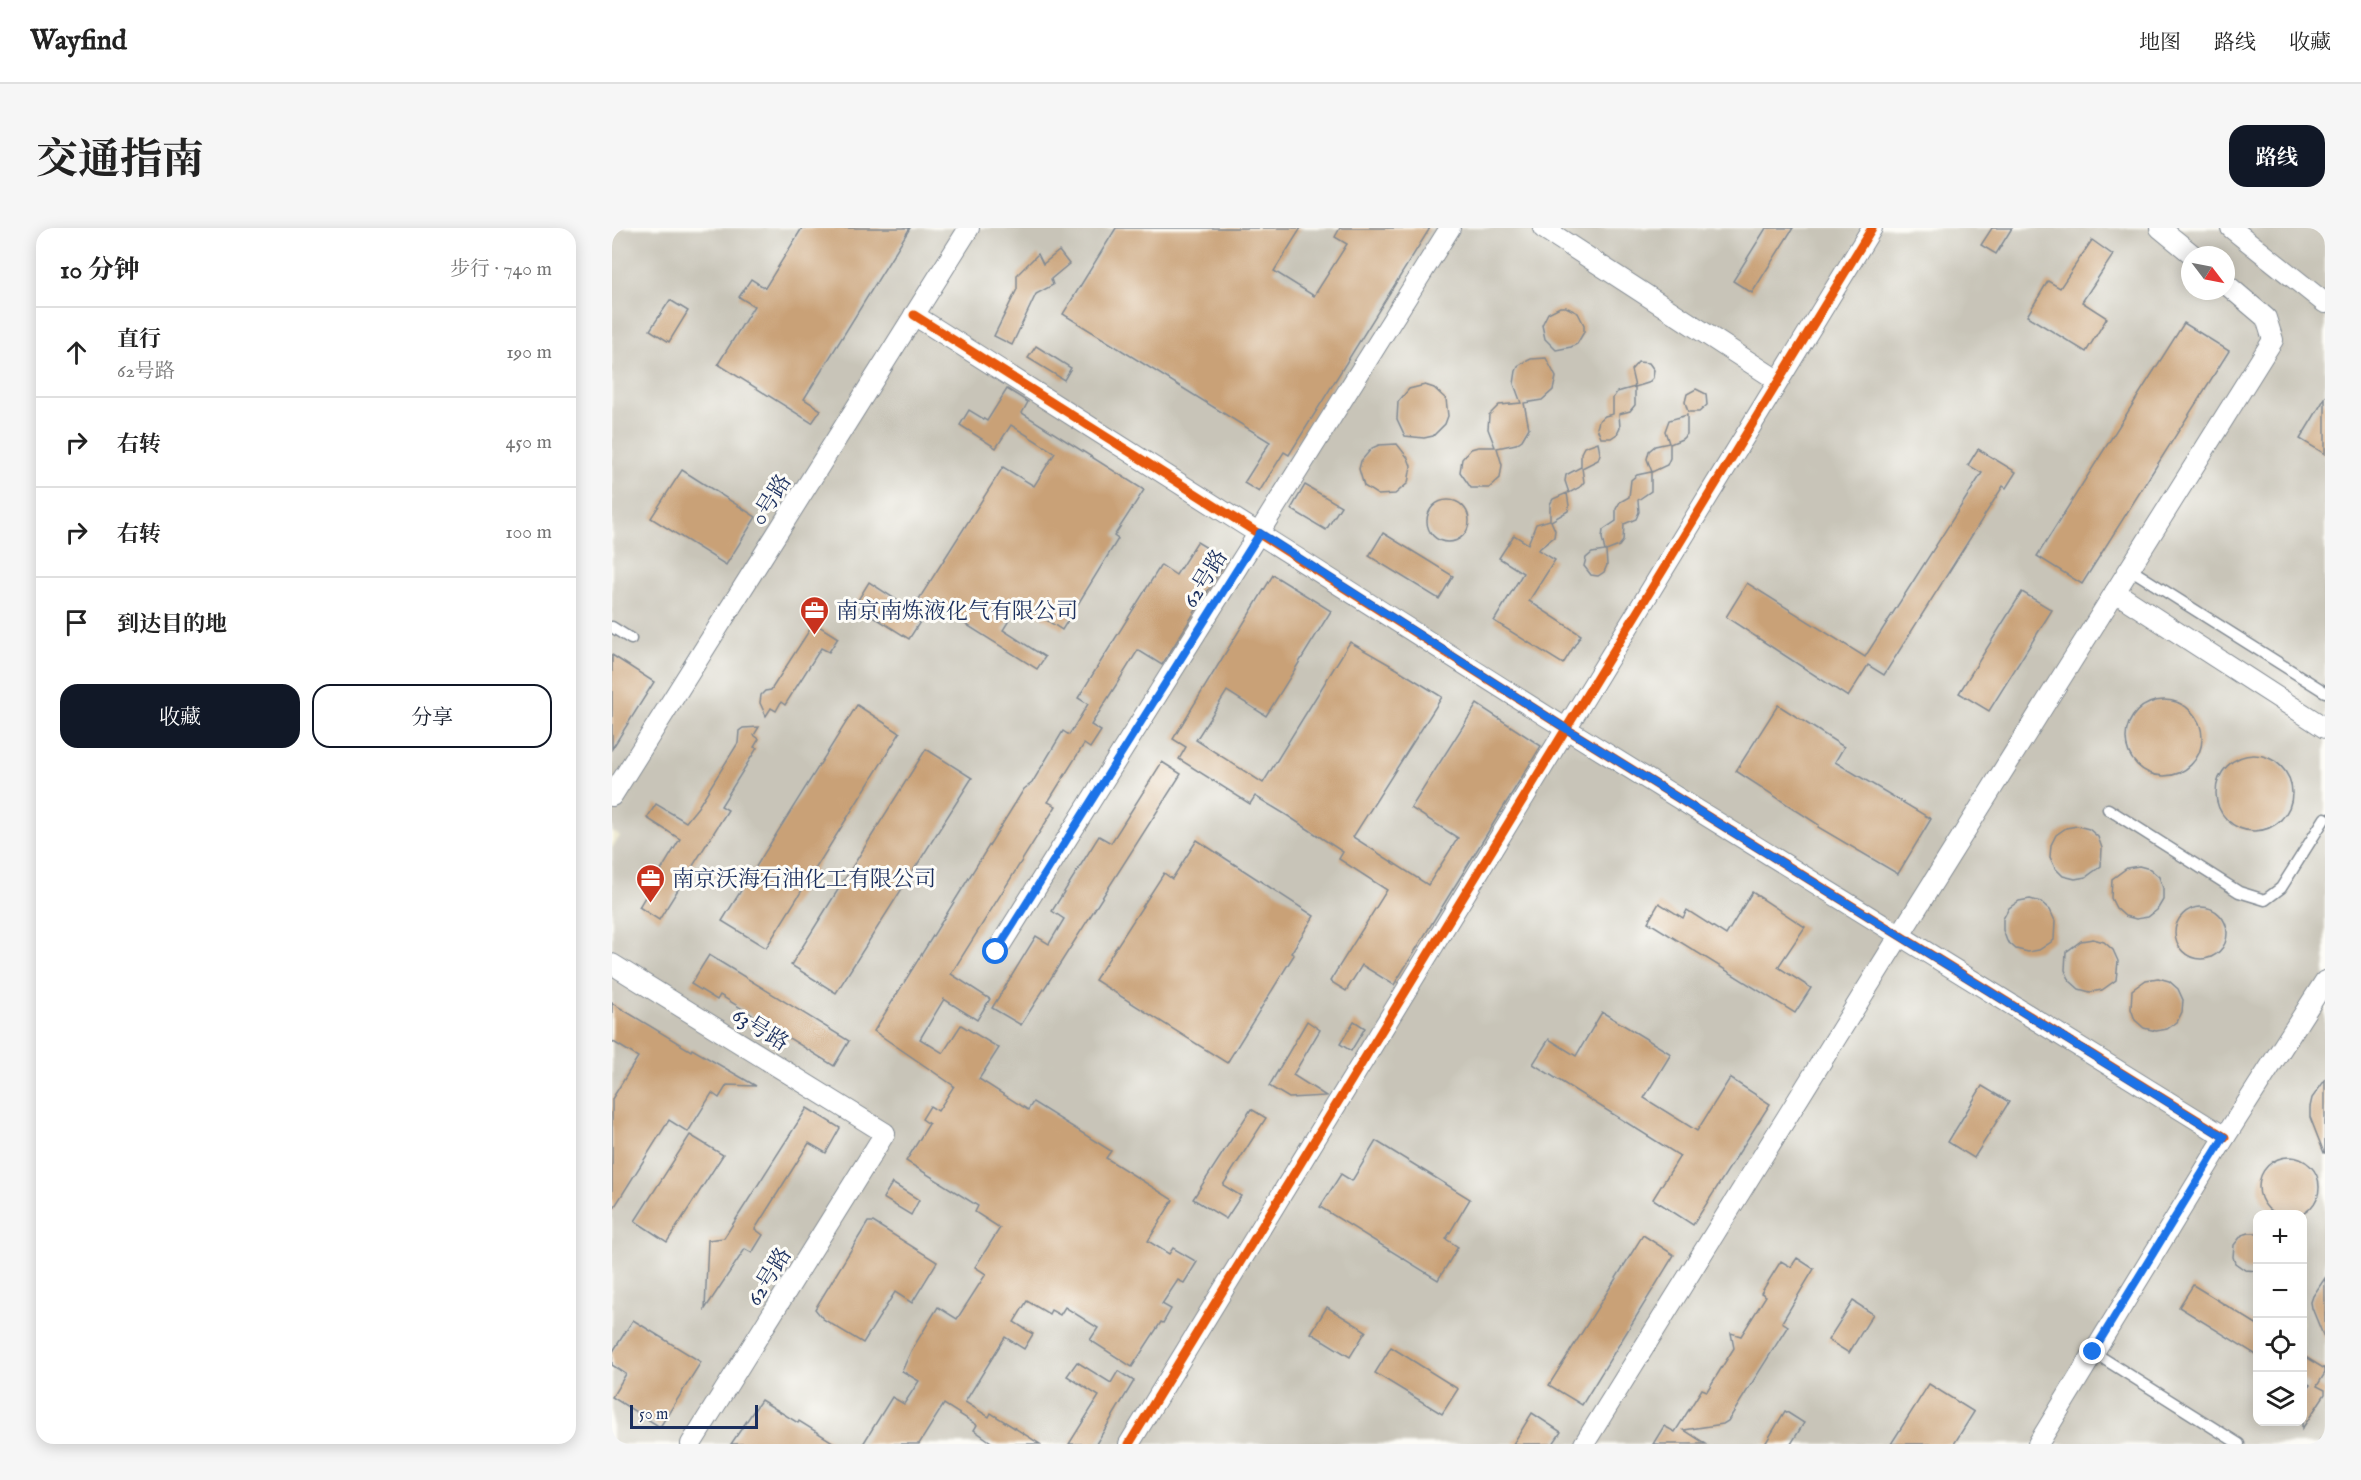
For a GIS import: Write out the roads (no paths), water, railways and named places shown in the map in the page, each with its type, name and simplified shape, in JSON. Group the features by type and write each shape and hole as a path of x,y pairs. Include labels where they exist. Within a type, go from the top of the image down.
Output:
{"street":[{"name":"0号路","path":"612,796 969,228"},
{"name":"62号路","path":"996,952 1450,228"},
{"path":"1543,228 1777,380"},
{"path":"1129,1444 1777,380 1872,228"},
{"path":"2160,228 2182,246"},
{"path":"2231,228 2325,303"},
{"path":"1584,1444 2273,340 2266,318 2235,292"},
{"path":"914,315 1565,728 2224,1137"},
{"path":"2115,592 2325,728"},
{"name":"63号路","path":"612,964 885,1133"},
{"path":"2038,1444 2224,1137 2325,981"},
{"name":"62号路","path":"691,1444 885,1133"}],"lane":[{"path":"2130,569 2325,692"},
{"path":"612,627 631,639"},
{"path":"2108,809 2239,892 2265,900 2281,888 2325,818"},
{"path":"2093,1352 2239,1444"}],"place":[{"name":"南京南炼液化气有限公司","path":"815,636"},
{"name":"南京沃海石油化工有限公司","path":"651,904"}]}
